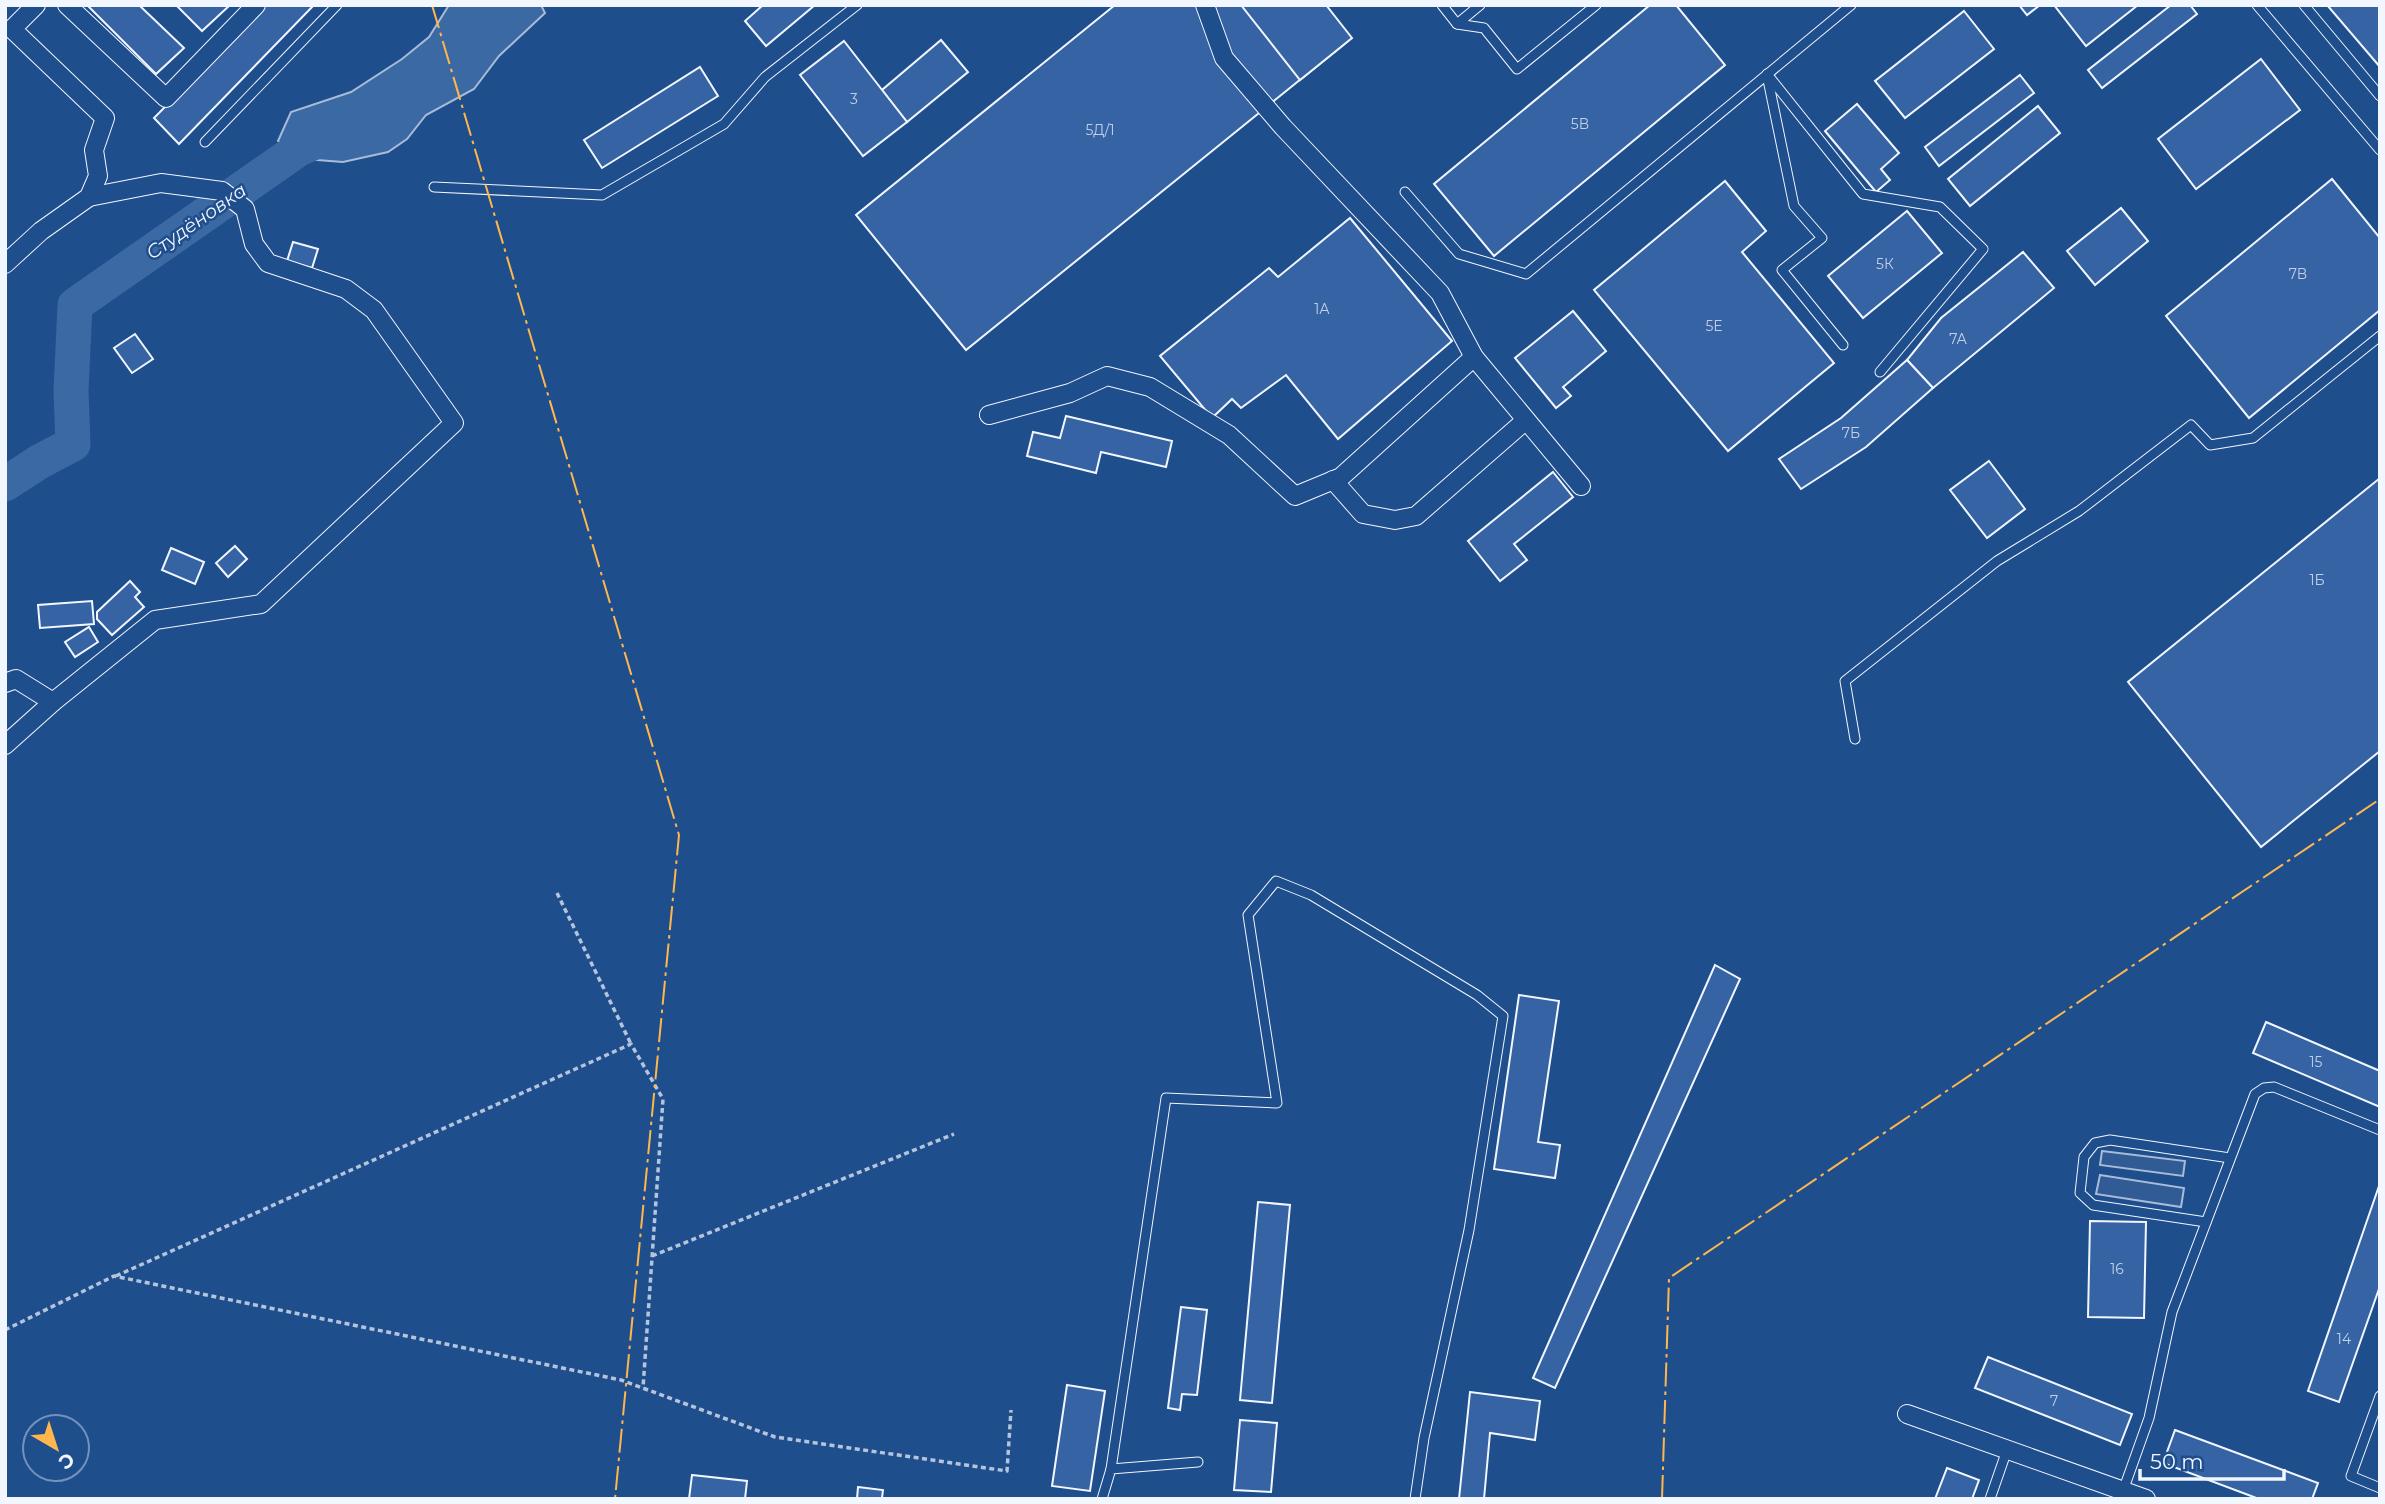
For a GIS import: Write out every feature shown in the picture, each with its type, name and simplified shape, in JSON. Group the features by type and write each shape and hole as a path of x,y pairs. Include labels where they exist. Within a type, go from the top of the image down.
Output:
{"street":[{"path":"36,5 12,29 105,118 94,150 98,176 89,197"},
{"path":"67,5 166,98 256,5"},
{"path":"1206,5 1224,58 1327,174 1440,293 1474,357 1581,486"},
{"path":"5,264 41,231 89,197 161,183 222,191 245,209 254,244 268,263 346,289 374,310 454,423 261,604 155,620 53,702 5,745"},
{"path":"989,415 1070,393 1107,376 1150,387 1229,435 1295,496 1341,477 1474,357"},
{"path":"1333,480 1363,514 1395,520 1416,516 1526,420"},
{"path":"5,683 16,679 53,702"},
{"path":"1907,1414 2122,1495 2146,1499"}],"lane":[{"path":"205,142 337,5"},
{"path":"434,187 602,195 724,124 765,77 857,5"},
{"path":"1442,5 1457,24 1484,28 1517,69 1596,5"},
{"path":"1457,24 1480,5"},
{"path":"1405,192 1460,254 1526,274 1851,5"},
{"path":"2257,5 2380,150"},
{"path":"2304,5 2380,96"},
{"path":"1767,74 1794,206 1822,238 1782,270 1843,345"},
{"path":"1767,74 1863,194 1940,207 1983,249 1880,372"},
{"path":"1855,739 1844,681 1997,561 2079,511 2191,425 2210,445 2253,438 2380,336"},
{"path":"1102,1499 1111,1469 1166,1098 1277,1103 1248,915 1276,880 1311,895 1477,995 1503,1016 1469,1230 1424,1438 1415,1499"},
{"path":"2122,1495 2149,1418 2172,1312 2256,1094 2264,1088 2273,1087 2380,1130"},
{"path":"2206,1222 2093,1205 2080,1193 2084,1157 2095,1143 2110,1140 2230,1158"},
{"path":"2380,1396 2351,1476 2380,1488"},
{"path":"1990,1499 2007,1450"},
{"path":"1111,1469 1198,1462"}],"path":[{"path":"557,893 631,1044 663,1099 643,1388"},
{"path":"5,1330 114,1276 631,1044"},
{"path":"652,1255 954,1134"},
{"path":"114,1276 621,1380 775,1437 1007,1471 1011,1410"}],"shaded area":[{"path":"449,5 541,5 545,13 499,56 474,89 426,115 407,139 388,152 343,162 304,159 278,141 291,112 351,92 402,59 429,37"},
{"path":"2102,1151 2185,1161 2183,1176 2100,1165"},
{"path":"2100,1175 2184,1188 2181,1207 2096,1194"}],"building":[{"path":"87,5 139,5 184,48 156,74"},
{"path":"176,5 230,5 202,31"},
{"path":"266,5 314,5 179,144 154,118"},
{"path":"763,5 815,5 766,46 745,21"},
{"path":"1115,5 1311,5 1343,45 966,350 856,215"},
{"path":"1241,5 1326,5 1352,38 1300,80"},
{"path":"1650,5 1676,5 1725,65 1494,256 1434,184"},
{"path":"2019,5 2040,5 2027,15"},
{"path":"2054,5 2138,5 2086,46"},
{"path":"2171,5 2190,5 2197,14 2102,88 2088,70"},
{"path":"2327,5 2380,5 2380,67"},
{"path":"1964,11 1994,49 1905,118 1875,81"},
{"path":"941,40 968,72 907,122 882,90"},
{"path":"844,41 907,122 863,156 800,75"},
{"path":"2261,59 2300,110 2196,189 2158,139"},
{"path":"700,67 718,96 602,168 584,140"},
{"path":"2020,75 2034,93 1939,166 1925,147"},
{"path":"1857,104 1899,153 1881,169 1890,180 1876,192 1825,131"},
{"path":"2038,106 2060,133 1970,206 1948,179"},
{"path":"2332,179 2380,238 2380,310 2249,418 2166,316"},
{"path":"1725,181 1766,231 1742,252 1834,363 1728,451 1594,290"},
{"path":"2121,208 2148,241 2095,285 2067,251"},
{"path":"1907,211 1942,253 1863,318 1828,276"},
{"path":"1350,218 1452,341 1338,439 1286,375 1241,408 1232,399 1212,418 1160,356 1269,268 1278,277"},
{"path":"293,242 318,249 312,268 287,261"},
{"path":"2023,252 2054,288 1933,388 1907,360 1941,318"},
{"path":"1573,311 1606,351 1563,387 1571,396 1556,408 1515,358"},
{"path":"135,334 153,359 132,373 114,348"},
{"path":"1907,360 1933,388 1866,447 1801,489 1779,459 1841,418"},
{"path":"1066,416 1172,441 1166,467 1101,452 1096,473 1027,456 1033,432 1060,438"},
{"path":"1989,461 2025,509 1987,538 1950,490"},
{"path":"1553,472 1573,497 1514,544 1527,560 1500,581 1468,541"},
{"path":"2380,478 2380,751 2261,847 2128,682"},
{"path":"235,546 247,559 228,577 216,563"},
{"path":"171,548 204,562 195,584 162,570"},
{"path":"130,581 140,592 135,597 144,607 112,635 97,619 97,612"},
{"path":"92,601 94,624 40,628 38,605"},
{"path":"89,627 98,642 75,657 65,642"},
{"path":"1715,965 1740,979 1555,1388 1533,1378"},
{"path":"1519,995 1559,1001 1538,1142 1560,1145 1555,1178 1494,1169"},
{"path":"2266,1022 2380,1071 2380,1107 2253,1053"},
{"path":"2379,1186 2380,1286 2339,1402 2308,1391"},
{"path":"1258,1202 1290,1205 1272,1403 1240,1400"},
{"path":"2090,1221 2146,1222 2144,1318 2088,1317"},
{"path":"1181,1307 1207,1310 1197,1395 1182,1394 1180,1410 1168,1408"},
{"path":"1988,1357 2132,1414 2120,1445 1975,1388"},
{"path":"1067,1385 1105,1391 1090,1491 1052,1486"},
{"path":"1470,1392 1540,1401 1535,1440 1490,1433 1484,1499 1459,1499"},
{"path":"1240,1420 1277,1423 1271,1492 1234,1490"},
{"path":"2175,1430 2318,1483 2312,1499 2259,1499 2163,1463"},
{"path":"1947,1468 1979,1480 1972,1499 1935,1499"},
{"path":"692,1475 747,1481 745,1499 689,1499"},
{"path":"858,1487 883,1490 882,1498 888,1499 857,1499"}],"waterway":[{"name":"Студёновка","path":"5,484 73,444 71,391 75,305 299,149 338,132"}],"power":[{"path":"432,5 679,835 615,1499"},
{"path":"1662,1499 1669,1278 2380,799"}]}
